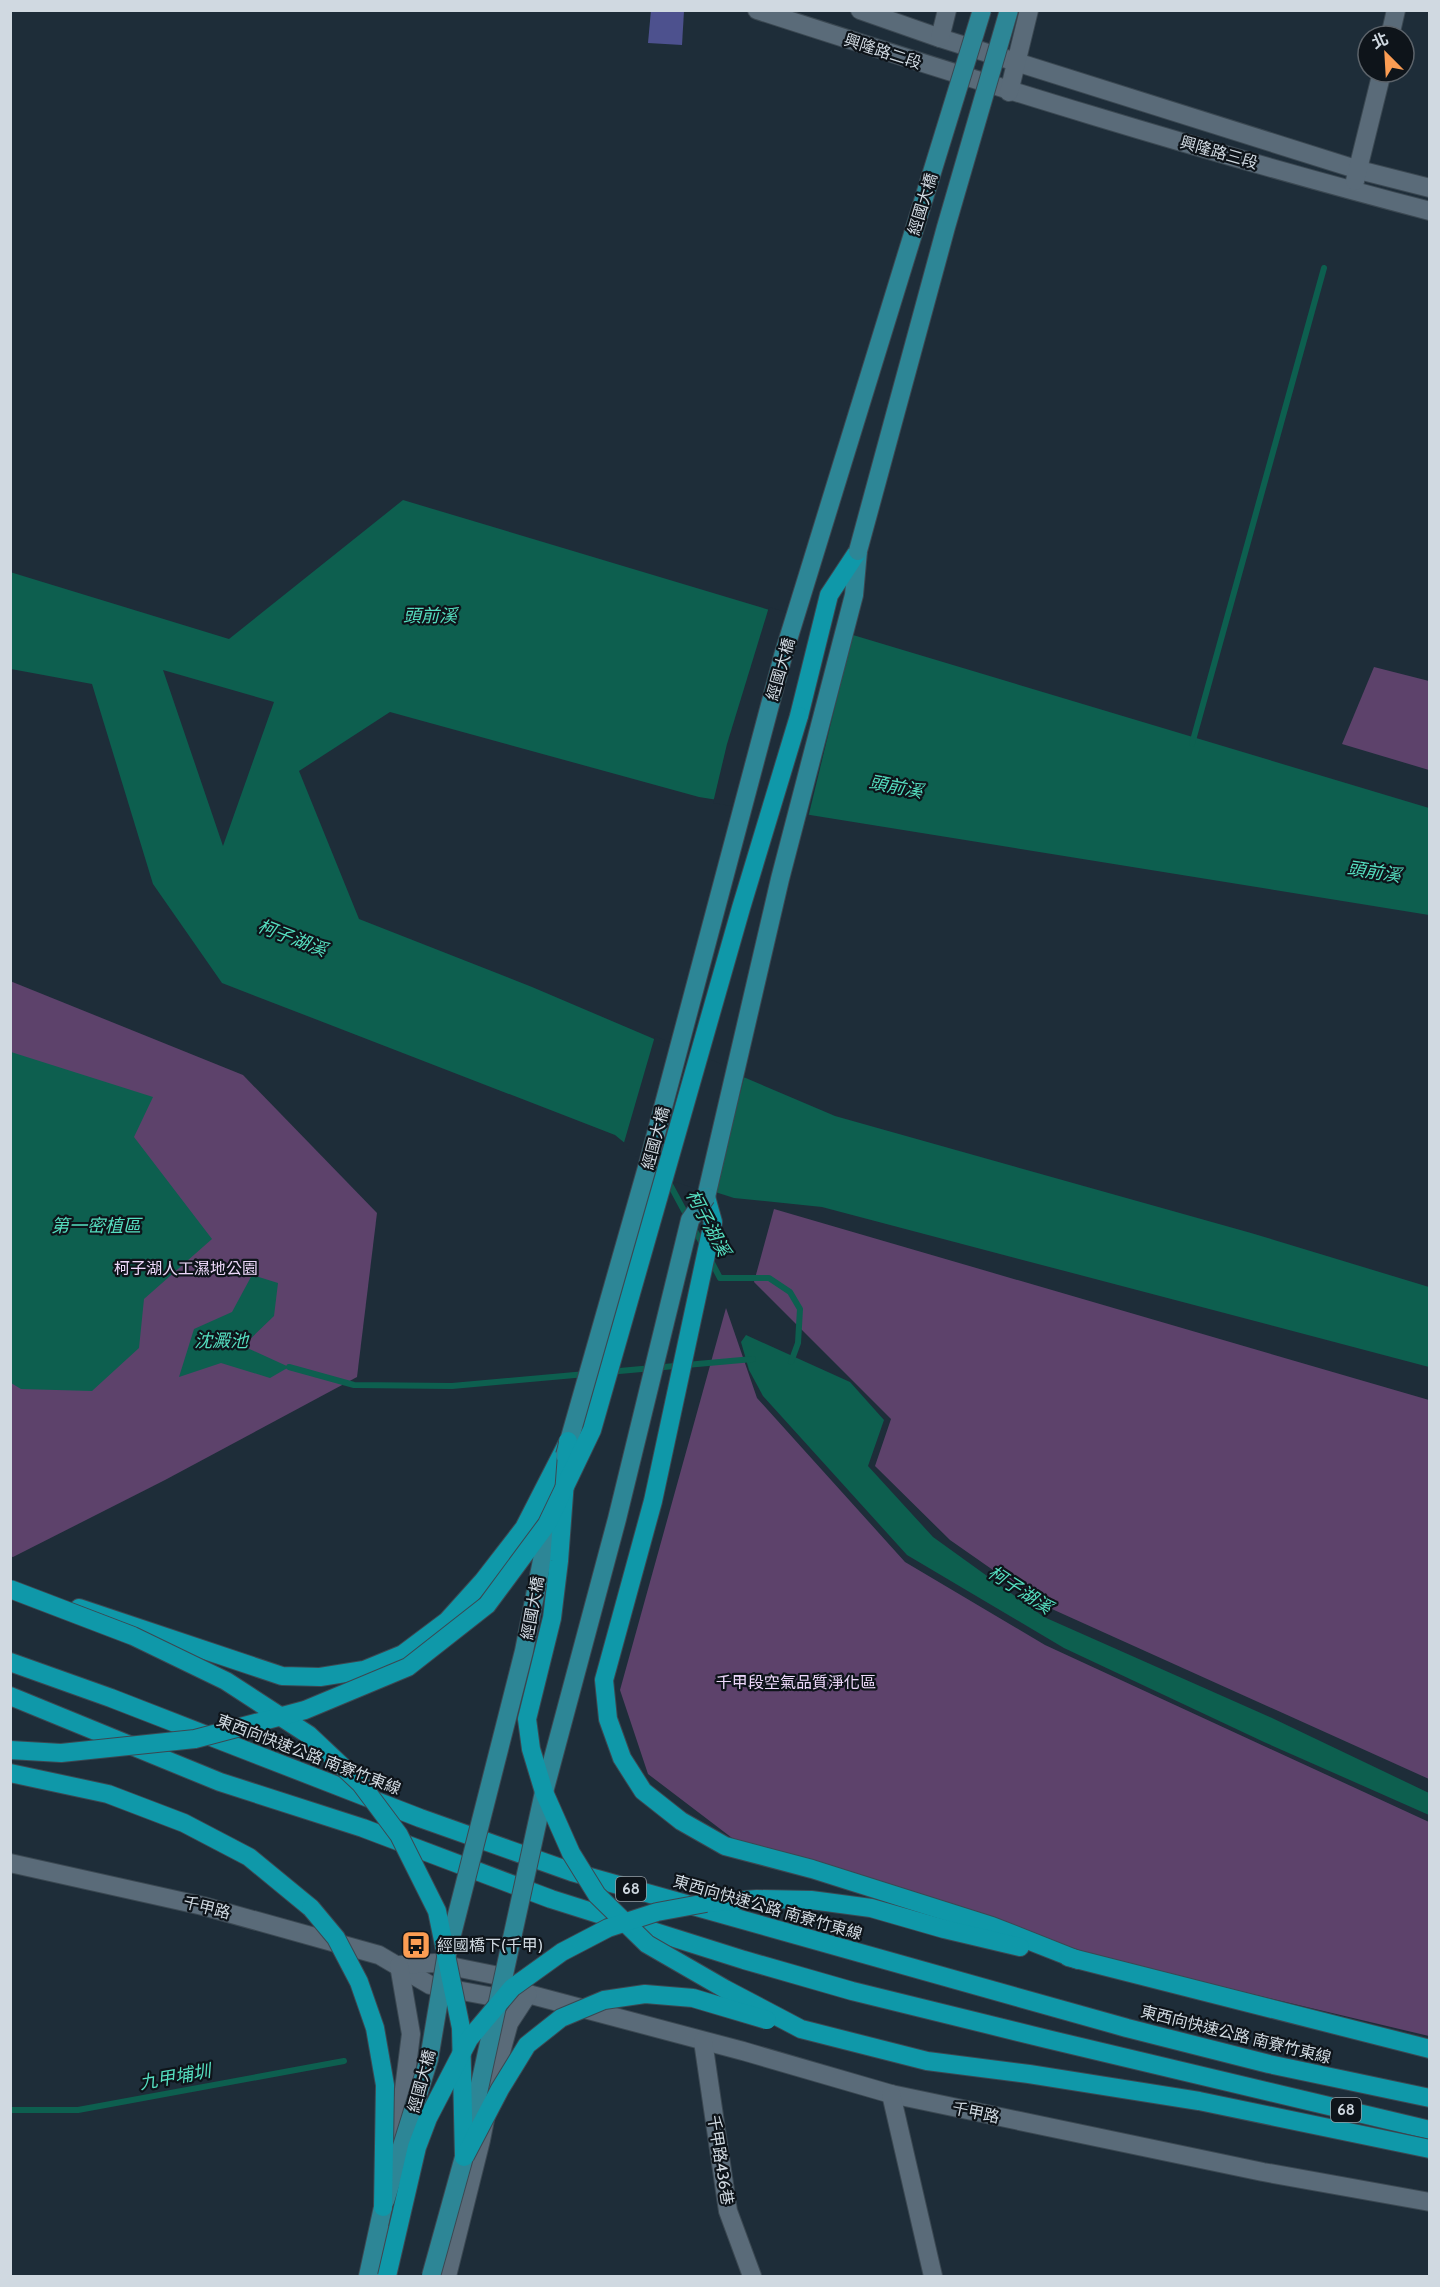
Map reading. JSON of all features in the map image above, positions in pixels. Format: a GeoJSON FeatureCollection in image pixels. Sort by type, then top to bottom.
{"type":"FeatureCollection","features":[{"type":"Feature","properties":{"kind":"highway"},"geometry":{"type":"LineString","coordinates":[[10,1750],[61,1753],[195,1739],[304,1710],[408,1667],[487,1605],[547,1524],[592,1430],[741,908],[799,717],[829,595],[858,551]]}},
{"type":"Feature","properties":{"kind":"highway"},"geometry":{"type":"LineString","coordinates":[[706,1197],[713,1222],[653,1501],[604,1680],[608,1719],[622,1758],[643,1791],[681,1821],[725,1846],[812,1869],[992,1926],[1078,1960]]}},
{"type":"Feature","properties":{"kind":"highway"},"geometry":{"type":"LineString","coordinates":[[10,1588],[110,1617],[282,1676],[320,1677],[364,1670],[404,1654],[447,1621],[483,1581],[524,1528],[568,1441]]}},
{"type":"Feature","properties":{"kind":"highway"},"geometry":{"type":"LineString","coordinates":[[568,1441],[559,1562],[552,1618],[527,1719],[531,1749],[544,1792],[571,1853],[597,1896],[647,1944],[801,2029]]}},
{"type":"Feature","properties":{"kind":"highway"},"geometry":{"type":"LineString","coordinates":[[10,1588],[133,1636],[226,1681],[309,1735],[361,1784],[399,1835],[437,1911],[461,2028],[464,2157]]}},
{"type":"Feature","properties":{"kind":"highway","name":"東西向快速公路 南寮竹東線"},"geometry":{"type":"LineString","coordinates":[[10,1662],[111,1698],[420,1818],[572,1872],[1116,2025],[1269,2064],[1430,2098]]}},
{"type":"Feature","properties":{"kind":"highway","name":"68"},"geometry":{"type":"LineString","coordinates":[[10,1696],[220,1782],[363,1828],[551,1899],[744,1960],[898,2002],[1430,2130]]}},
{"type":"Feature","properties":{"kind":"highway"},"geometry":{"type":"LineString","coordinates":[[10,1773],[108,1794],[184,1823],[249,1857],[311,1908],[336,1938],[359,1982],[375,2028],[386,2085],[383,2208]]}},
{"type":"Feature","properties":{"kind":"highway"},"geometry":{"type":"LineString","coordinates":[[387,2277],[417,2147],[442,2089],[469,2039],[512,1988],[562,1952],[608,1928],[657,1912],[706,1903],[757,1899],[812,1900],[871,1908],[944,1929],[1078,1960],[1430,2049]]}},
{"type":"Feature","properties":{"kind":"highway"},"geometry":{"type":"LineString","coordinates":[[464,2157],[526,2045],[561,2018],[604,2000],[645,1994],[693,1998],[801,2029],[927,2061],[1029,2074],[1199,2101],[1430,2149]]}},
{"type":"Feature","properties":{"kind":"main road","name":"經國大橋"},"geometry":{"type":"LineString","coordinates":[[368,2277],[383,2208],[429,2059],[446,1958],[524,1652],[542,1553],[568,1441],[648,1164],[783,656],[982,10]]}},
{"type":"Feature","properties":{"kind":"main road","name":"經國大橋"},"geometry":{"type":"LineString","coordinates":[[431,2277],[464,2157],[544,1792],[617,1519],[690,1221],[706,1197],[780,879],[854,595],[858,551],[943,238],[1009,10]]}},
{"type":"Feature","properties":{"kind":"street","name":"興隆路二段"},"geometry":{"type":"LineString","coordinates":[[757,10],[1009,92]]}},
{"type":"Feature","properties":{"kind":"street","name":"興隆路二段"},"geometry":{"type":"LineString","coordinates":[[860,10],[1016,61]]}},
{"type":"Feature","properties":{"kind":"street"},"geometry":{"type":"LineString","coordinates":[[940,38],[947,10]]}},
{"type":"Feature","properties":{"kind":"street"},"geometry":{"type":"LineString","coordinates":[[994,10],[1028,14],[1009,92]]}},
{"type":"Feature","properties":{"kind":"street","name":"興隆路三段"},"geometry":{"type":"LineString","coordinates":[[1016,61],[1359,170],[1430,188]]}},
{"type":"Feature","properties":{"kind":"street"},"geometry":{"type":"LineString","coordinates":[[1352,190],[1359,170],[1379,84]]}},
{"type":"Feature","properties":{"kind":"street","name":"興隆路三段"},"geometry":{"type":"LineString","coordinates":[[1009,92],[1430,211]]}},
{"type":"Feature","properties":{"kind":"street","name":"千甲路"},"geometry":{"type":"LineString","coordinates":[[10,1863],[203,1906],[379,1955],[399,1965],[435,1963],[500,1976],[528,1994],[891,2094],[1263,2172],[1430,2202]]}},
{"type":"Feature","properties":{"kind":"street"},"geometry":{"type":"LineString","coordinates":[[378,2277],[411,2034],[399,1965]]}},
{"type":"Feature","properties":{"kind":"street"},"geometry":{"type":"LineString","coordinates":[[447,2277],[481,2140],[491,2089],[509,2023],[528,1994]]}},
{"type":"Feature","properties":{"kind":"street","name":"千甲路436巷"},"geometry":{"type":"LineString","coordinates":[[703,2041],[728,2211],[752,2277]]}},
{"type":"Feature","properties":{"kind":"street"},"geometry":{"type":"LineString","coordinates":[[407,2076],[432,2066],[473,2070],[491,2089]]}},
{"type":"Feature","properties":{"kind":"street"},"geometry":{"type":"LineString","coordinates":[[407,2076],[424,2095],[468,2102],[491,2089]]}},
{"type":"Feature","properties":{"kind":"street"},"geometry":{"type":"LineString","coordinates":[[891,2094],[933,2277]]}},
{"type":"Feature","properties":{"kind":"green space"},"geometry":{"type":"Polygon","coordinates":[[[1374,667],[1429,681],[1429,770],[1342,744],[1374,667]]]}},
{"type":"Feature","properties":{"kind":"green space","name":"柯子湖人工濕地公園"},"geometry":{"type":"Polygon","coordinates":[[[10,981],[243,1075],[377,1213],[357,1377],[165,1480],[13,1557],[10,1556],[10,981]]]}},
{"type":"Feature","properties":{"kind":"green space"},"geometry":{"type":"Polygon","coordinates":[[[774,1209],[1429,1400],[1429,1779],[1043,1605],[950,1540],[875,1466],[891,1419],[754,1282],[774,1209]]]}},
{"type":"Feature","properties":{"kind":"green space","name":"千甲段空氣品質淨化區"},"geometry":{"type":"Polygon","coordinates":[[[726,1308],[757,1398],[905,1562],[1045,1645],[1429,1822],[1429,2036],[1083,1954],[740,1844],[648,1774],[620,1690],[726,1308]]]}},
{"type":"Feature","properties":{"kind":"water","name":"頭前溪"},"geometry":{"type":"Polygon","coordinates":[[[403,500],[1429,808],[1429,915],[699,797],[390,712],[299,771],[359,919],[532,987],[835,1116],[1251,1233],[1429,1287],[1429,1367],[822,1207],[734,1198],[665,1176],[615,1135],[222,983],[153,884],[92,684],[11,669],[10,572],[229,639],[403,500]],[[163,670],[223,846],[274,702],[163,670]]]}},
{"type":"Feature","properties":{"kind":"water","name":"第一密植區"},"geometry":{"type":"Polygon","coordinates":[[[11,1052],[153,1097],[134,1137],[212,1239],[144,1299],[139,1348],[92,1391],[21,1389],[11,1383],[11,1052]]]}},
{"type":"Feature","properties":{"kind":"water","name":"沈澱池"},"geometry":{"type":"Polygon","coordinates":[[[252,1275],[278,1283],[274,1316],[243,1346],[289,1367],[270,1378],[221,1363],[179,1377],[194,1329],[232,1312],[252,1275]]]}},
{"type":"Feature","properties":{"kind":"water"},"geometry":{"type":"Polygon","coordinates":[[[746,1335],[850,1382],[884,1420],[868,1466],[933,1537],[1044,1617],[1272,1718],[1429,1793],[1429,1815],[1264,1742],[1064,1648],[907,1555],[763,1396],[749,1370],[741,1342],[746,1335]]]}},
{"type":"Feature","properties":{"kind":"pier"},"geometry":{"type":"Polygon","coordinates":[[[769,607],[853,632],[808,818],[713,803],[727,744],[769,607]]]}},
{"type":"Feature","properties":{"kind":"pier"},"geometry":{"type":"Polygon","coordinates":[[[655,1036],[745,1074],[714,1195],[664,1178],[623,1146],[655,1036]]]}},
{"type":"Feature","properties":{"kind":"building"},"geometry":{"type":"Polygon","coordinates":[[[651,10],[684,11],[682,45],[648,43],[651,10]]]}},
{"type":"Feature","properties":{"kind":"waterway"},"geometry":{"type":"LineString","coordinates":[[1192,744],[1324,268]]}},
{"type":"Feature","properties":{"kind":"waterway","name":"柯子湖溪"},"geometry":{"type":"LineString","coordinates":[[667,1179],[688,1218]]}},
{"type":"Feature","properties":{"kind":"waterway","name":"柯子湖溪"},"geometry":{"type":"LineString","coordinates":[[693,1227],[704,1247]]}},
{"type":"Feature","properties":{"kind":"waterway","name":"柯子湖溪"},"geometry":{"type":"LineString","coordinates":[[710,1259],[720,1278],[769,1278],[790,1292],[800,1309],[798,1343],[791,1362]]}},
{"type":"Feature","properties":{"kind":"waterway"},"geometry":{"type":"LineString","coordinates":[[289,1367],[354,1385],[452,1386],[753,1359]]}},
{"type":"Feature","properties":{"kind":"waterway","name":"九甲埔圳"},"geometry":{"type":"LineString","coordinates":[[10,2110],[78,2110],[344,2061]]}},
{"type":"Feature","properties":{"kind":"place","name":"經國橋下(千甲)"},"geometry":{"type":"Point","coordinates":[416,1945]}}]}
